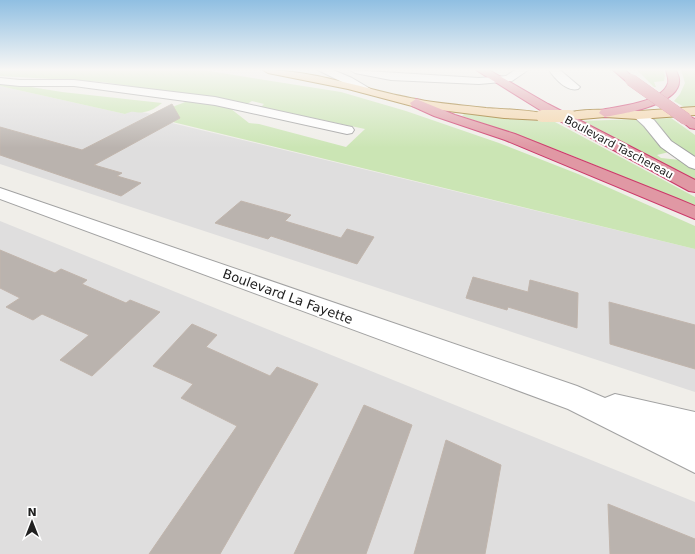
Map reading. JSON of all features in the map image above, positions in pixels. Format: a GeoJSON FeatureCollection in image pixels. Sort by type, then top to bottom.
{"type":"FeatureCollection","features":[{"type":"Feature","properties":{"kind":"highway","name":"Boulevard Taschereau"},"geometry":{"type":"LineString","coordinates":[[526,96],[695,187]]}},
{"type":"Feature","properties":{"kind":"highway"},"geometry":{"type":"LineString","coordinates":[[660,96],[692,118]]}},
{"type":"Feature","properties":{"kind":"highway"},"geometry":{"type":"LineString","coordinates":[[605,113],[646,104],[661,96]]}},
{"type":"Feature","properties":{"kind":"highway"},"geometry":{"type":"LineString","coordinates":[[416,103],[432,111],[506,136],[584,166],[695,213]]}},
{"type":"Feature","properties":{"kind":"main road"},"geometry":{"type":"LineString","coordinates":[[387,96],[416,103],[504,114],[570,116],[605,113],[692,118]]}},
{"type":"Feature","properties":{"kind":"street"},"geometry":{"type":"LineString","coordinates":[[175,96],[215,101],[347,130]]}},
{"type":"Feature","properties":{"kind":"street"},"geometry":{"type":"LineString","coordinates":[[638,115],[649,123],[666,144],[695,164]]}},
{"type":"Feature","properties":{"kind":"street","name":"Boulevard La Fayette"},"geometry":{"type":"LineString","coordinates":[[0,193],[577,399],[695,427]]}},
{"type":"Feature","properties":{"kind":"street","name":"Boulevard La Fayette"},"geometry":{"type":"LineString","coordinates":[[577,399],[695,457]]}},
{"type":"Feature","properties":{"kind":"shaded area"},"geometry":{"type":"Polygon","coordinates":[[[0,96],[44,96],[125,114],[132,110],[152,114],[149,116],[151,118],[695,249],[695,392],[0,164],[0,96]]]}},
{"type":"Feature","properties":{"kind":"shaded area"},"geometry":{"type":"Polygon","coordinates":[[[0,221],[695,502],[695,554],[0,554],[0,221]]]}},
{"type":"Feature","properties":{"kind":"green space"},"geometry":{"type":"Polygon","coordinates":[[[44,96],[97,96],[162,103],[154,109],[125,114],[44,96]]]}},
{"type":"Feature","properties":{"kind":"green space"},"geometry":{"type":"Polygon","coordinates":[[[194,96],[354,96],[406,111],[499,143],[578,174],[695,226],[695,249],[148,116],[188,101],[226,105],[249,123],[259,124],[346,147],[365,129],[261,107],[264,104],[252,101],[247,104],[194,96]]]}},
{"type":"Feature","properties":{"kind":"green space"},"geometry":{"type":"Polygon","coordinates":[[[678,96],[695,96],[695,106],[684,107],[674,101],[678,96]]]}},
{"type":"Feature","properties":{"kind":"green space"},"geometry":{"type":"Polygon","coordinates":[[[465,113],[509,119],[555,122],[695,197],[695,206],[563,152],[462,116],[465,113]]]}},
{"type":"Feature","properties":{"kind":"green space"},"geometry":{"type":"Polygon","coordinates":[[[671,118],[695,135],[695,162],[675,148],[648,119],[671,118]]]}},
{"type":"Feature","properties":{"kind":"green space"},"geometry":{"type":"Polygon","coordinates":[[[641,119],[669,152],[657,155],[661,158],[680,160],[695,167],[695,182],[579,121],[641,119]]]}},
{"type":"Feature","properties":{"kind":"building"},"geometry":{"type":"Polygon","coordinates":[[[172,104],[180,118],[94,165],[122,173],[117,176],[141,183],[121,196],[0,155],[0,127],[82,150],[172,104]]]}},
{"type":"Feature","properties":{"kind":"building"},"geometry":{"type":"Polygon","coordinates":[[[241,201],[291,215],[285,221],[341,238],[347,229],[374,237],[357,264],[271,236],[268,239],[215,223],[241,201]]]}},
{"type":"Feature","properties":{"kind":"building"},"geometry":{"type":"Polygon","coordinates":[[[0,250],[55,273],[61,269],[87,280],[82,284],[126,303],[130,300],[160,312],[92,376],[60,360],[89,335],[42,314],[33,320],[6,307],[20,298],[0,288],[0,250]]]}},
{"type":"Feature","properties":{"kind":"building"},"geometry":{"type":"Polygon","coordinates":[[[473,277],[528,292],[530,280],[578,293],[577,328],[508,307],[507,310],[466,298],[473,277]]]}},
{"type":"Feature","properties":{"kind":"building"},"geometry":{"type":"Polygon","coordinates":[[[609,302],[695,325],[695,369],[610,344],[609,302]]]}},
{"type":"Feature","properties":{"kind":"building"},"geometry":{"type":"Polygon","coordinates":[[[192,324],[217,335],[206,347],[270,376],[277,367],[318,384],[220,554],[149,554],[237,426],[181,398],[193,384],[153,366],[192,324]]]}},
{"type":"Feature","properties":{"kind":"building"},"geometry":{"type":"Polygon","coordinates":[[[364,405],[412,425],[366,554],[294,554],[364,405]]]}},
{"type":"Feature","properties":{"kind":"building"},"geometry":{"type":"Polygon","coordinates":[[[446,440],[501,465],[485,554],[414,554],[446,440]]]}},
{"type":"Feature","properties":{"kind":"building"},"geometry":{"type":"Polygon","coordinates":[[[608,504],[695,539],[695,554],[610,554],[608,504]]]}}]}
